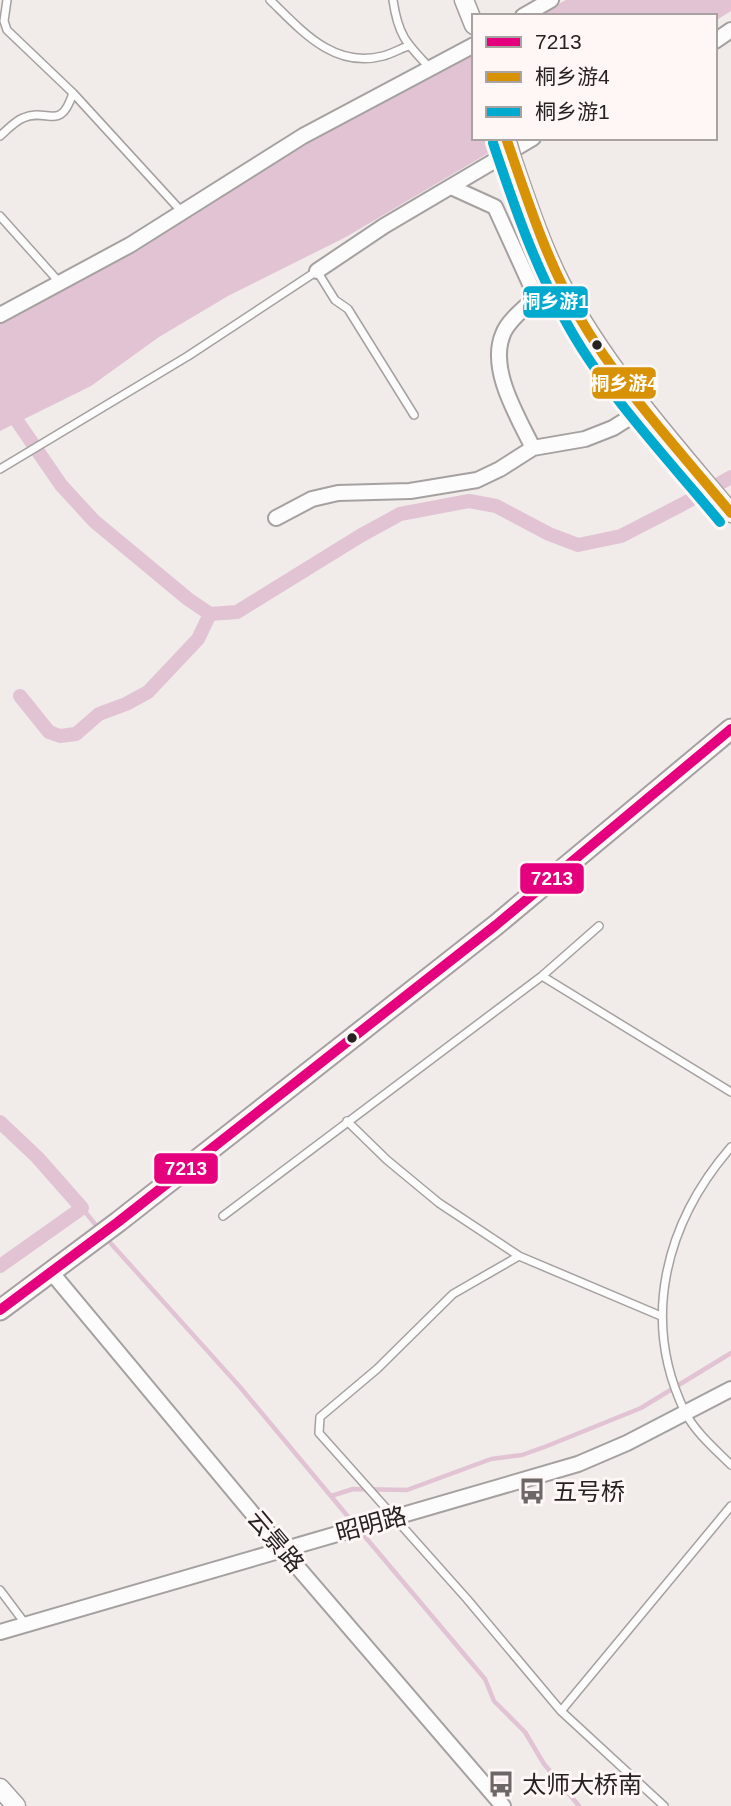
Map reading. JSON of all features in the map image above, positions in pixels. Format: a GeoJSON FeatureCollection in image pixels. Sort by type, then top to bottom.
{"type":"FeatureCollection","features":[{"type":"Feature","properties":{"kind":"main road"},"geometry":{"type":"LineString","coordinates":[[0,1310],[118,1222],[496,925],[731,729]]}},
{"type":"Feature","properties":{"kind":"street"},"geometry":{"type":"LineString","coordinates":[[464,0],[472,20]]}},
{"type":"Feature","properties":{"kind":"street"},"geometry":{"type":"LineString","coordinates":[[526,14],[551,0]]}},
{"type":"Feature","properties":{"kind":"street"},"geometry":{"type":"LineString","coordinates":[[0,315],[130,245],[303,136],[472,45]]}},
{"type":"Feature","properties":{"kind":"street"},"geometry":{"type":"LineString","coordinates":[[507,140],[536,228],[561,283],[599,348],[731,513]]}},
{"type":"Feature","properties":{"kind":"street"},"geometry":{"type":"LineString","coordinates":[[317,271],[384,226],[530,140]]}},
{"type":"Feature","properties":{"kind":"street"},"geometry":{"type":"LineString","coordinates":[[451,187],[495,207],[536,297],[503,333],[499,357],[505,391],[533,448]]}},
{"type":"Feature","properties":{"kind":"street"},"geometry":{"type":"LineString","coordinates":[[276,518],[312,499],[338,493],[410,491],[477,480],[533,448],[585,439],[613,428],[645,408]]}},
{"type":"Feature","properties":{"kind":"street","name":"云景路"},"geometry":{"type":"LineString","coordinates":[[52,1273],[282,1549],[503,1806]]}},
{"type":"Feature","properties":{"kind":"street","name":"昭明路"},"geometry":{"type":"LineString","coordinates":[[0,1632],[578,1464],[686,1414],[731,1389]]}},
{"type":"Feature","properties":{"kind":"street"},"geometry":{"type":"LineString","coordinates":[[0,1788],[16,1806]]}},
{"type":"Feature","properties":{"kind":"lane"},"geometry":{"type":"LineString","coordinates":[[7,0],[4,21],[7,30],[73,93],[183,212]]}},
{"type":"Feature","properties":{"kind":"lane"},"geometry":{"type":"LineString","coordinates":[[270,0],[330,52],[354,59],[382,57],[408,46]]}},
{"type":"Feature","properties":{"kind":"lane"},"geometry":{"type":"LineString","coordinates":[[393,0],[398,28],[408,46],[430,68]]}},
{"type":"Feature","properties":{"kind":"lane"},"geometry":{"type":"LineString","coordinates":[[0,136],[24,117],[57,117],[68,108],[73,93]]}},
{"type":"Feature","properties":{"kind":"lane"},"geometry":{"type":"LineString","coordinates":[[0,216],[60,284]]}},
{"type":"Feature","properties":{"kind":"lane"},"geometry":{"type":"LineString","coordinates":[[0,469],[188,356],[317,271],[335,300],[348,309],[414,415]]}},
{"type":"Feature","properties":{"kind":"lane"},"geometry":{"type":"LineString","coordinates":[[223,1216],[542,976],[599,926]]}},
{"type":"Feature","properties":{"kind":"lane"},"geometry":{"type":"LineString","coordinates":[[542,976],[731,1092]]}},
{"type":"Feature","properties":{"kind":"lane"},"geometry":{"type":"LineString","coordinates":[[347,1121],[387,1160],[439,1203],[519,1256],[661,1316]]}},
{"type":"Feature","properties":{"kind":"lane"},"geometry":{"type":"LineString","coordinates":[[731,1147],[709,1172],[685,1215],[668,1261],[661,1316],[668,1366],[686,1414],[731,1465]]}},
{"type":"Feature","properties":{"kind":"lane"},"geometry":{"type":"LineString","coordinates":[[519,1256],[453,1294],[377,1369],[320,1417],[320,1433],[467,1598],[561,1711],[664,1806]]}},
{"type":"Feature","properties":{"kind":"lane"},"geometry":{"type":"LineString","coordinates":[[561,1711],[731,1506]]}},
{"type":"Feature","properties":{"kind":"lane"},"geometry":{"type":"LineString","coordinates":[[0,1590],[24,1622]]}},
{"type":"Feature","properties":{"kind":"shaded area"},"geometry":{"type":"Polygon","coordinates":[[[566,0],[731,0],[731,11],[717,20],[717,14],[540,14],[566,0]]]}},
{"type":"Feature","properties":{"kind":"shaded area"},"geometry":{"type":"Polygon","coordinates":[[[472,53],[472,140],[511,140],[346,237],[228,296],[159,337],[91,386],[0,431],[0,322],[75,284],[174,227],[251,176],[354,116],[472,53]]]}},
{"type":"Feature","properties":{"kind":"waterway"},"geometry":{"type":"LineString","coordinates":[[0,396],[61,485],[94,521],[210,614],[237,612],[400,514],[469,501],[496,506],[549,534],[578,545],[621,536],[731,477]]}},
{"type":"Feature","properties":{"kind":"waterway"},"geometry":{"type":"LineString","coordinates":[[20,696],[49,732],[60,736],[76,734],[99,714],[148,692],[198,639],[210,614]]}},
{"type":"Feature","properties":{"kind":"waterway"},"geometry":{"type":"LineString","coordinates":[[0,1122],[37,1157],[82,1208],[0,1266]]}},
{"type":"Feature","properties":{"kind":"waterway"},"geometry":{"type":"LineString","coordinates":[[82,1208],[99,1229]]}},
{"type":"Feature","properties":{"kind":"waterway"},"geometry":{"type":"LineString","coordinates":[[106,1238],[240,1387],[355,1525]]}},
{"type":"Feature","properties":{"kind":"waterway"},"geometry":{"type":"LineString","coordinates":[[331,1496],[353,1489],[407,1490],[491,1459],[522,1455],[641,1408],[731,1353]]}},
{"type":"Feature","properties":{"kind":"waterway"},"geometry":{"type":"LineString","coordinates":[[361,1532],[485,1679],[494,1701],[525,1732],[544,1764],[579,1806]]}},
{"type":"Feature","properties":{"kind":"transit line","name":"桐乡游4"},"geometry":{"type":"LineString","coordinates":[[507,140],[547,251],[594,342],[670,441],[731,513]]}},
{"type":"Feature","properties":{"kind":"transit line","name":"桐乡游1"},"geometry":{"type":"LineString","coordinates":[[493,143],[534,255],[580,346],[617,399],[720,522]]}},
{"type":"Feature","properties":{"kind":"transit line","name":"7213"},"geometry":{"type":"LineString","coordinates":[[0,1310],[118,1222],[496,925],[731,729]]}},
{"type":"Feature","properties":{"kind":"place","name":"五号桥"},"geometry":{"type":"Point","coordinates":[532,1491]}},
{"type":"Feature","properties":{"kind":"place","name":"太师大桥南"},"geometry":{"type":"Point","coordinates":[501,1784]}}]}
